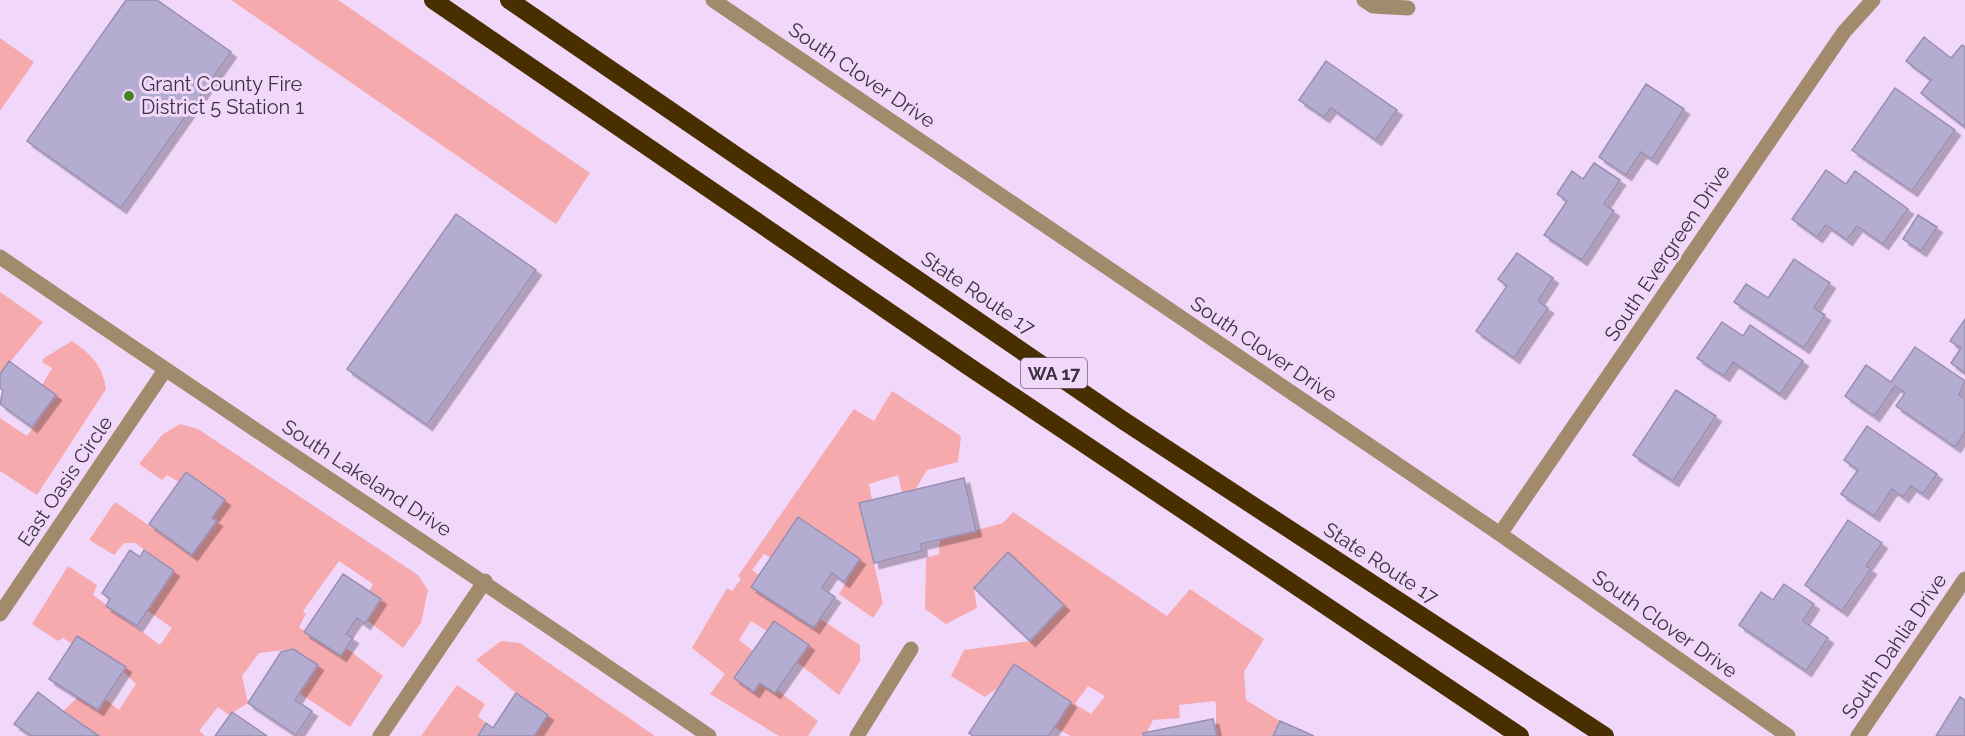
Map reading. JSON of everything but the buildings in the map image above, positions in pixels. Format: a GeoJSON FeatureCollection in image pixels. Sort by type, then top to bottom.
{"type":"FeatureCollection","features":[{"type":"Feature","properties":{"kind":"highway","name":"WA 17"},"geometry":{"type":"LineString","coordinates":[[433,0],[961,362],[1520,736]]}},
{"type":"Feature","properties":{"kind":"highway","name":"State Route 17"},"geometry":{"type":"LineString","coordinates":[[509,0],[1124,421],[1605,736]]}},
{"type":"Feature","properties":{"kind":"street"},"geometry":{"type":"LineString","coordinates":[[1364,0],[1372,6],[1408,8]]}},
{"type":"Feature","properties":{"kind":"street","name":"South Evergreen Drive"},"geometry":{"type":"LineString","coordinates":[[1500,534],[1844,32],[1873,0]]}},
{"type":"Feature","properties":{"kind":"street","name":"South Clover Drive"},"geometry":{"type":"LineString","coordinates":[[722,2],[1500,534],[1788,736]]}},
{"type":"Feature","properties":{"kind":"street","name":"South Lakeland Drive"},"geometry":{"type":"LineString","coordinates":[[0,257],[165,370],[485,581],[709,736]]}},
{"type":"Feature","properties":{"kind":"street","name":"East Oasis Circle"},"geometry":{"type":"LineString","coordinates":[[0,614],[165,370]]}},
{"type":"Feature","properties":{"kind":"street","name":"South Dahlia Drive"},"geometry":{"type":"LineString","coordinates":[[1858,736],[1965,579]]}},
{"type":"Feature","properties":{"kind":"street"},"geometry":{"type":"LineString","coordinates":[[380,736],[485,581]]}},
{"type":"Feature","properties":{"kind":"street"},"geometry":{"type":"LineString","coordinates":[[856,736],[911,649]]}},
{"type":"Feature","properties":{"kind":"shaded area"},"geometry":{"type":"Polygon","coordinates":[[[231,0],[338,0],[590,173],[556,224],[231,0]]]}},
{"type":"Feature","properties":{"kind":"shaded area"},"geometry":{"type":"Polygon","coordinates":[[[0,38],[34,62],[0,111],[0,38]]]}},
{"type":"Feature","properties":{"kind":"shaded area"},"geometry":{"type":"Polygon","coordinates":[[[0,292],[43,322],[1,373],[0,372],[0,292]]]}},
{"type":"Feature","properties":{"kind":"shaded area"},"geometry":{"type":"Polygon","coordinates":[[[72,341],[95,361],[106,389],[37,495],[0,471],[0,418],[27,436],[56,395],[42,385],[52,368],[42,362],[44,358],[72,341]]]}},
{"type":"Feature","properties":{"kind":"shaded area"},"geometry":{"type":"Polygon","coordinates":[[[892,391],[961,436],[958,462],[927,470],[915,490],[902,493],[898,475],[869,484],[872,500],[860,503],[883,603],[873,618],[839,594],[859,559],[798,518],[771,558],[764,554],[752,570],[759,575],[752,587],[814,628],[820,619],[860,645],[860,661],[839,695],[797,662],[774,622],[767,631],[751,621],[739,640],[753,651],[754,692],[760,683],[775,693],[777,690],[818,721],[808,736],[779,736],[710,694],[725,674],[692,648],[727,588],[732,591],[741,579],[738,576],[854,409],[874,421],[892,391]]]}},
{"type":"Feature","properties":{"kind":"shaded area"},"geometry":{"type":"Polygon","coordinates":[[[180,424],[198,429],[418,575],[428,590],[421,623],[403,648],[367,620],[381,600],[369,591],[373,584],[339,561],[303,611],[306,614],[299,627],[340,656],[346,648],[383,676],[350,727],[299,693],[317,665],[292,649],[259,653],[242,676],[248,703],[229,715],[218,707],[199,731],[205,736],[99,736],[63,711],[78,697],[98,710],[105,699],[119,710],[136,684],[123,671],[126,667],[78,636],[72,644],[63,638],[58,641],[32,624],[68,566],[97,585],[93,595],[160,645],[172,628],[148,611],[174,571],[135,543],[124,543],[114,555],[89,540],[115,502],[192,555],[217,521],[212,518],[225,500],[186,472],[179,482],[167,475],[162,480],[139,464],[162,435],[180,424]]]}},
{"type":"Feature","properties":{"kind":"shaded area"},"geometry":{"type":"Polygon","coordinates":[[[1013,512],[1167,616],[1190,589],[1264,639],[1244,672],[1246,700],[1280,721],[1273,736],[1217,736],[1215,701],[1179,705],[1180,718],[1153,720],[1147,732],[1143,733],[1144,736],[1071,736],[1054,727],[1071,702],[1014,664],[1000,686],[985,697],[951,676],[964,650],[1030,641],[1063,605],[1008,552],[974,588],[977,608],[946,624],[925,609],[926,558],[939,554],[940,540],[1003,523],[1013,512]],[[1088,686],[1075,704],[1091,714],[1105,696],[1088,686]]]}},
{"type":"Feature","properties":{"kind":"shaded area"},"geometry":{"type":"Polygon","coordinates":[[[501,641],[520,643],[655,736],[534,736],[548,715],[516,693],[476,660],[501,641]]]}},
{"type":"Feature","properties":{"kind":"shaded area"},"geometry":{"type":"Polygon","coordinates":[[[457,685],[485,704],[478,716],[486,723],[478,736],[421,736],[457,685]]]}},
{"type":"Feature","properties":{"kind":"place","name":"Grant County Fire District 5 Station 1"},"geometry":{"type":"Point","coordinates":[129,96]}}]}
